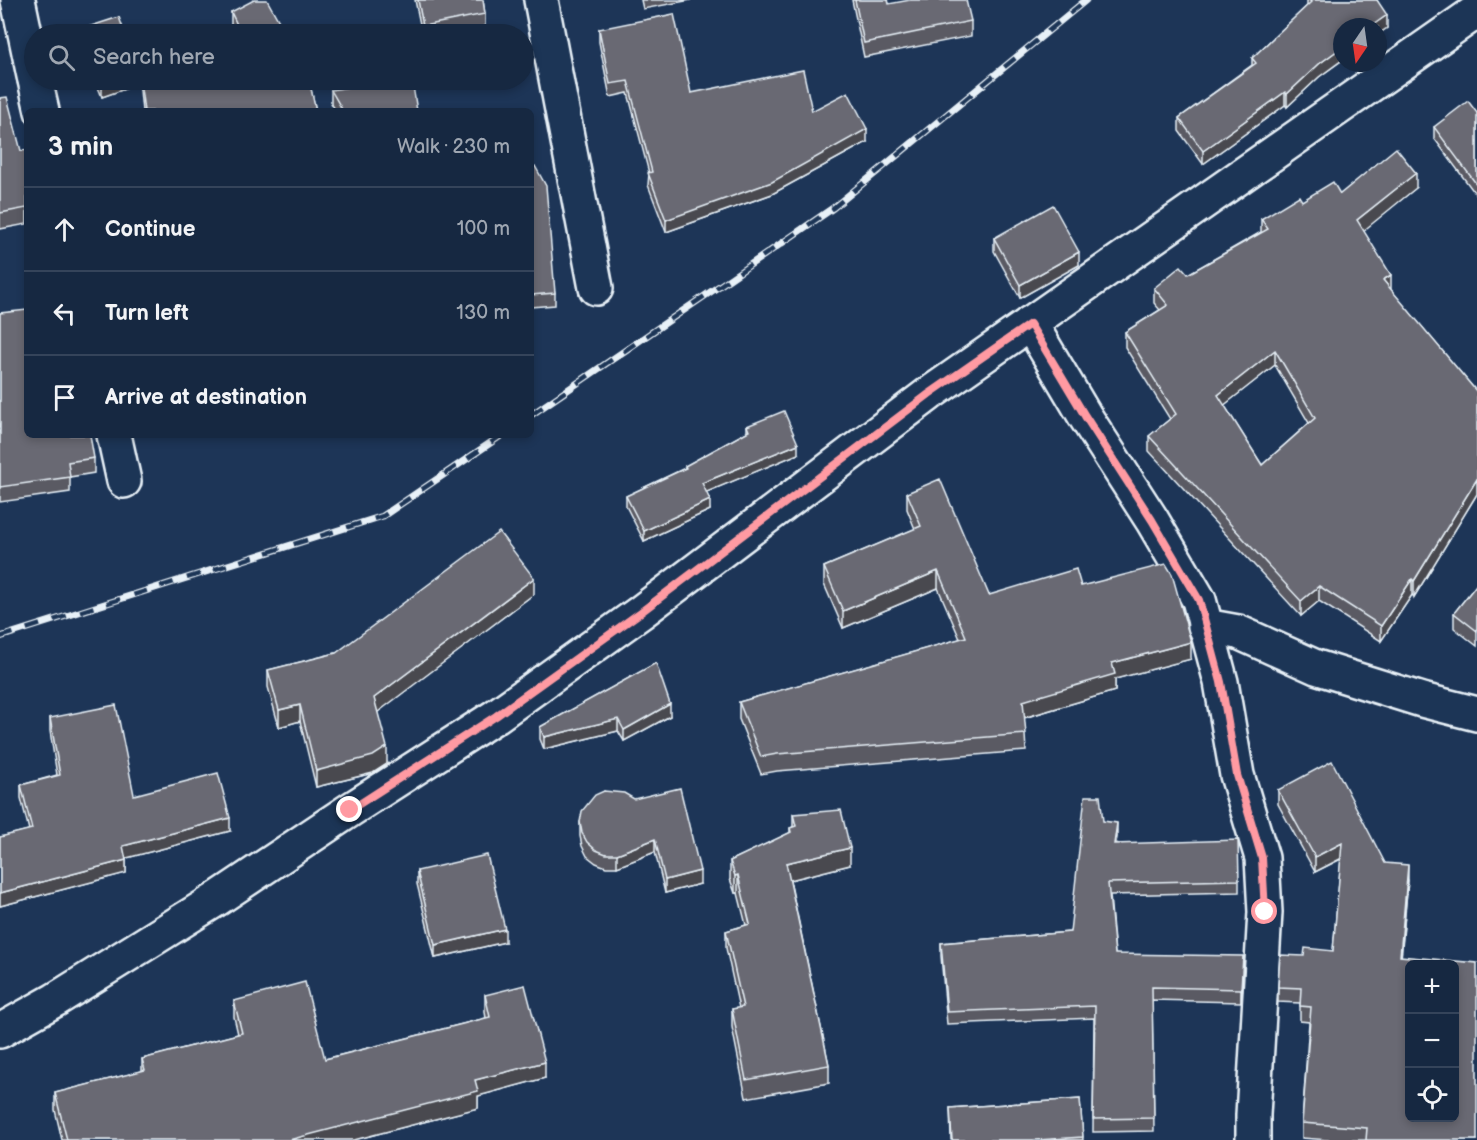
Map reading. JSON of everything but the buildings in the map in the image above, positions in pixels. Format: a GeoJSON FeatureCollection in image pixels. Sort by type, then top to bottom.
{"type":"FeatureCollection","features":[{"type":"Feature","properties":{"kind":"street"},"geometry":{"type":"LineString","coordinates":[[18,0],[24,28]]}},
{"type":"Feature","properties":{"kind":"street"},"geometry":{"type":"LineString","coordinates":[[541,0],[596,288]]}},
{"type":"Feature","properties":{"kind":"street"},"geometry":{"type":"LineString","coordinates":[[0,1031],[55,1000],[217,899],[496,716],[641,612],[929,394],[1477,10]]}},
{"type":"Feature","properties":{"kind":"street"},"geometry":{"type":"LineString","coordinates":[[38,90],[41,108]]}},
{"type":"Feature","properties":{"kind":"street"},"geometry":{"type":"LineString","coordinates":[[1030,324],[1199,600],[1221,682],[1237,775],[1262,858],[1265,912],[1252,1115],[1253,1140]]}},
{"type":"Feature","properties":{"kind":"street"},"geometry":{"type":"LineString","coordinates":[[115,438],[124,481]]}},
{"type":"Feature","properties":{"kind":"street"},"geometry":{"type":"LineString","coordinates":[[1205,626],[1238,632],[1316,667],[1422,700],[1477,714]]}},
{"type":"Feature","properties":{"kind":"railway"},"geometry":{"type":"LineString","coordinates":[[534,413],[833,208],[1086,0]]}},
{"type":"Feature","properties":{"kind":"railway"},"geometry":{"type":"LineString","coordinates":[[0,637],[383,516],[498,438]]}},
{"type":"Feature","properties":{"kind":"route"},"geometry":{"type":"LineString","coordinates":[[350,810],[496,716],[641,612],[929,394],[1030,324],[1199,600],[1221,682],[1237,775],[1262,858],[1265,912]]}}]}
